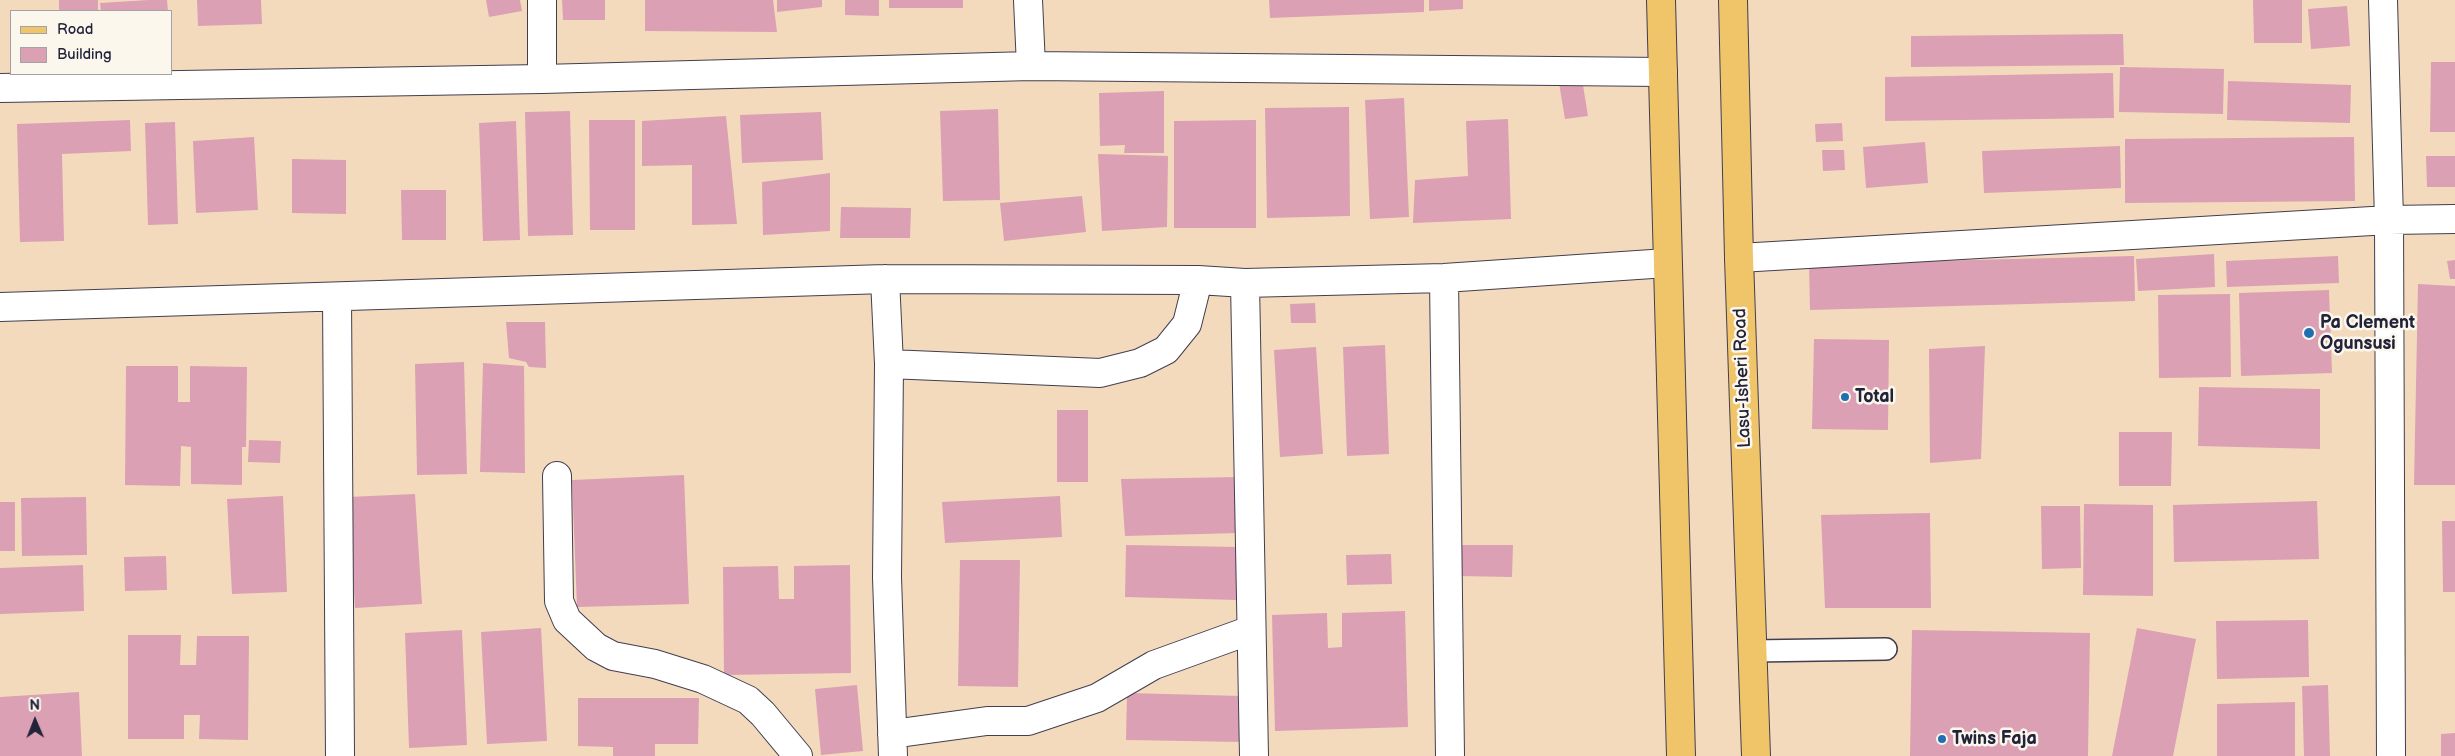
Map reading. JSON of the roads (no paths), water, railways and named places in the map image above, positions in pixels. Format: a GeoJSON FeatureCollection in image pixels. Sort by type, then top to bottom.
{"type":"FeatureCollection","features":[{"type":"Feature","properties":{"kind":"main road"},"geometry":{"type":"LineString","coordinates":[[1660,0],[1681,756]]}},
{"type":"Feature","properties":{"kind":"main road","name":"Lasu-Isheri Road"},"geometry":{"type":"LineString","coordinates":[[1733,0],[1739,258],[1756,756]]}},
{"type":"Feature","properties":{"kind":"street"},"geometry":{"type":"LineString","coordinates":[[542,0],[542,79]]}},
{"type":"Feature","properties":{"kind":"street"},"geometry":{"type":"LineString","coordinates":[[1028,0],[1031,66]]}},
{"type":"Feature","properties":{"kind":"street"},"geometry":{"type":"LineString","coordinates":[[2383,0],[2389,220],[2391,756]]}},
{"type":"Feature","properties":{"kind":"street"},"geometry":{"type":"LineString","coordinates":[[0,88],[542,79],[1031,66],[1663,72]]}},
{"type":"Feature","properties":{"kind":"street"},"geometry":{"type":"LineString","coordinates":[[1739,258],[2389,220],[2455,219]]}},
{"type":"Feature","properties":{"kind":"street"},"geometry":{"type":"LineString","coordinates":[[0,307],[884,279],[1198,280],[1245,283],[1444,278],[1667,263]]}},
{"type":"Feature","properties":{"kind":"street"},"geometry":{"type":"LineString","coordinates":[[1444,278],[1450,756]]}},
{"type":"Feature","properties":{"kind":"street"},"geometry":{"type":"LineString","coordinates":[[884,279],[889,364],[886,577],[892,745],[987,721],[1028,720],[1097,698],[1154,665],[1251,630]]}},
{"type":"Feature","properties":{"kind":"street"},"geometry":{"type":"LineString","coordinates":[[889,364],[1100,373],[1140,362],[1166,350],[1187,324],[1198,280]]}},
{"type":"Feature","properties":{"kind":"street"},"geometry":{"type":"LineString","coordinates":[[1245,283],[1254,756]]}},
{"type":"Feature","properties":{"kind":"street"},"geometry":{"type":"LineString","coordinates":[[337,297],[340,756]]}},
{"type":"Feature","properties":{"kind":"street"},"geometry":{"type":"LineString","coordinates":[[557,476],[559,601],[567,620],[596,647],[613,656],[663,666],[703,679],[748,700],[764,714],[798,756]]}},
{"type":"Feature","properties":{"kind":"lane"},"geometry":{"type":"LineString","coordinates":[[1752,651],[1886,648]]}},
{"type":"Feature","properties":{"kind":"place","name":"Pa Clement Ogunsusi"},"geometry":{"type":"Point","coordinates":[2309,333]}},
{"type":"Feature","properties":{"kind":"place","name":"Total"},"geometry":{"type":"Point","coordinates":[1845,397]}},
{"type":"Feature","properties":{"kind":"place","name":"Twins Faja"},"geometry":{"type":"Point","coordinates":[1942,739]}}]}
